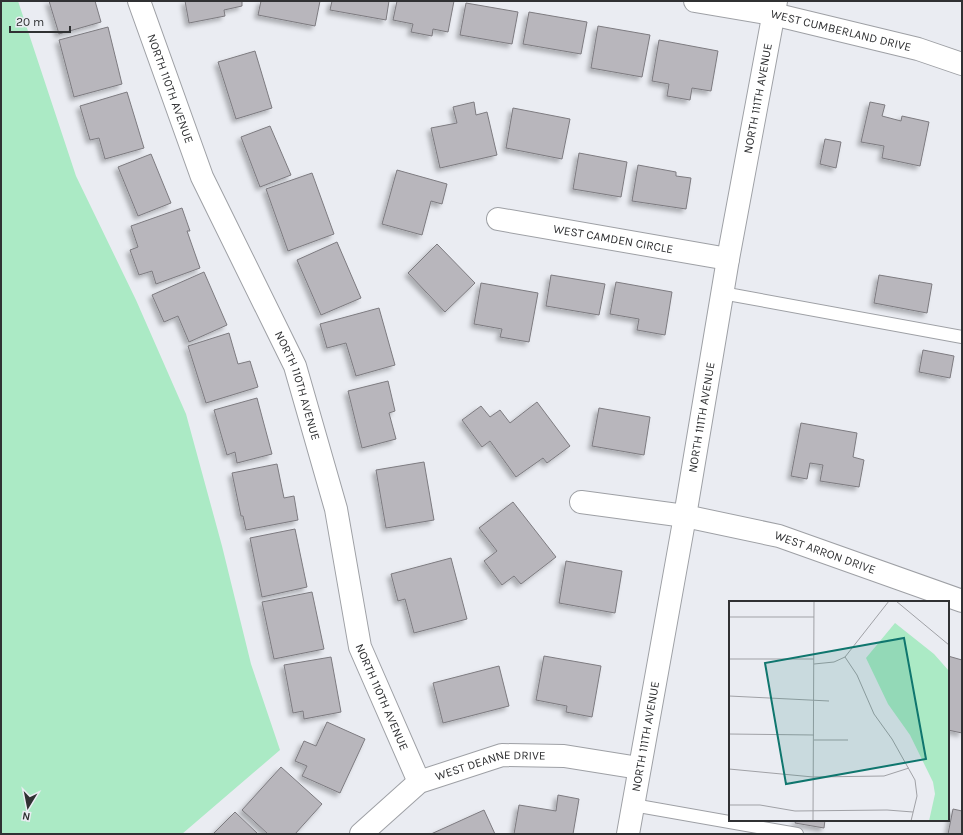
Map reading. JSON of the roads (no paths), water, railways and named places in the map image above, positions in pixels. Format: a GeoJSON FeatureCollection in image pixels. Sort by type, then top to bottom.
{"type":"FeatureCollection","features":[{"type":"Feature","properties":{"kind":"street","name":"NORTH 110TH AVENUE"},"geometry":{"type":"LineString","coordinates":[[140,1],[202,177],[295,366],[336,509],[360,646],[419,782]]}},
{"type":"Feature","properties":{"kind":"street","name":"WEST CUMBERLAND DRIVE"},"geometry":{"type":"LineString","coordinates":[[695,1],[774,8],[918,49],[962,64]]}},
{"type":"Feature","properties":{"kind":"street","name":"NORTH 111TH AVENUE"},"geometry":{"type":"LineString","coordinates":[[628,834],[685,516],[728,259],[774,8]]}},
{"type":"Feature","properties":{"kind":"street","name":"WEST CAMDEN CIRCLE"},"geometry":{"type":"LineString","coordinates":[[498,219],[728,259]]}},
{"type":"Feature","properties":{"kind":"street","name":"WEST ARRON DRIVE"},"geometry":{"type":"LineString","coordinates":[[580,502],[685,516],[779,536],[962,601]]}},
{"type":"Feature","properties":{"kind":"street","name":"WEST DEANNE DRIVE"},"geometry":{"type":"LineString","coordinates":[[361,834],[419,782],[502,755],[564,756],[639,768]]}},
{"type":"Feature","properties":{"kind":"lane"},"geometry":{"type":"LineString","coordinates":[[722,293],[962,337]]}},
{"type":"Feature","properties":{"kind":"lane"},"geometry":{"type":"LineString","coordinates":[[633,805],[797,834]]}}]}
